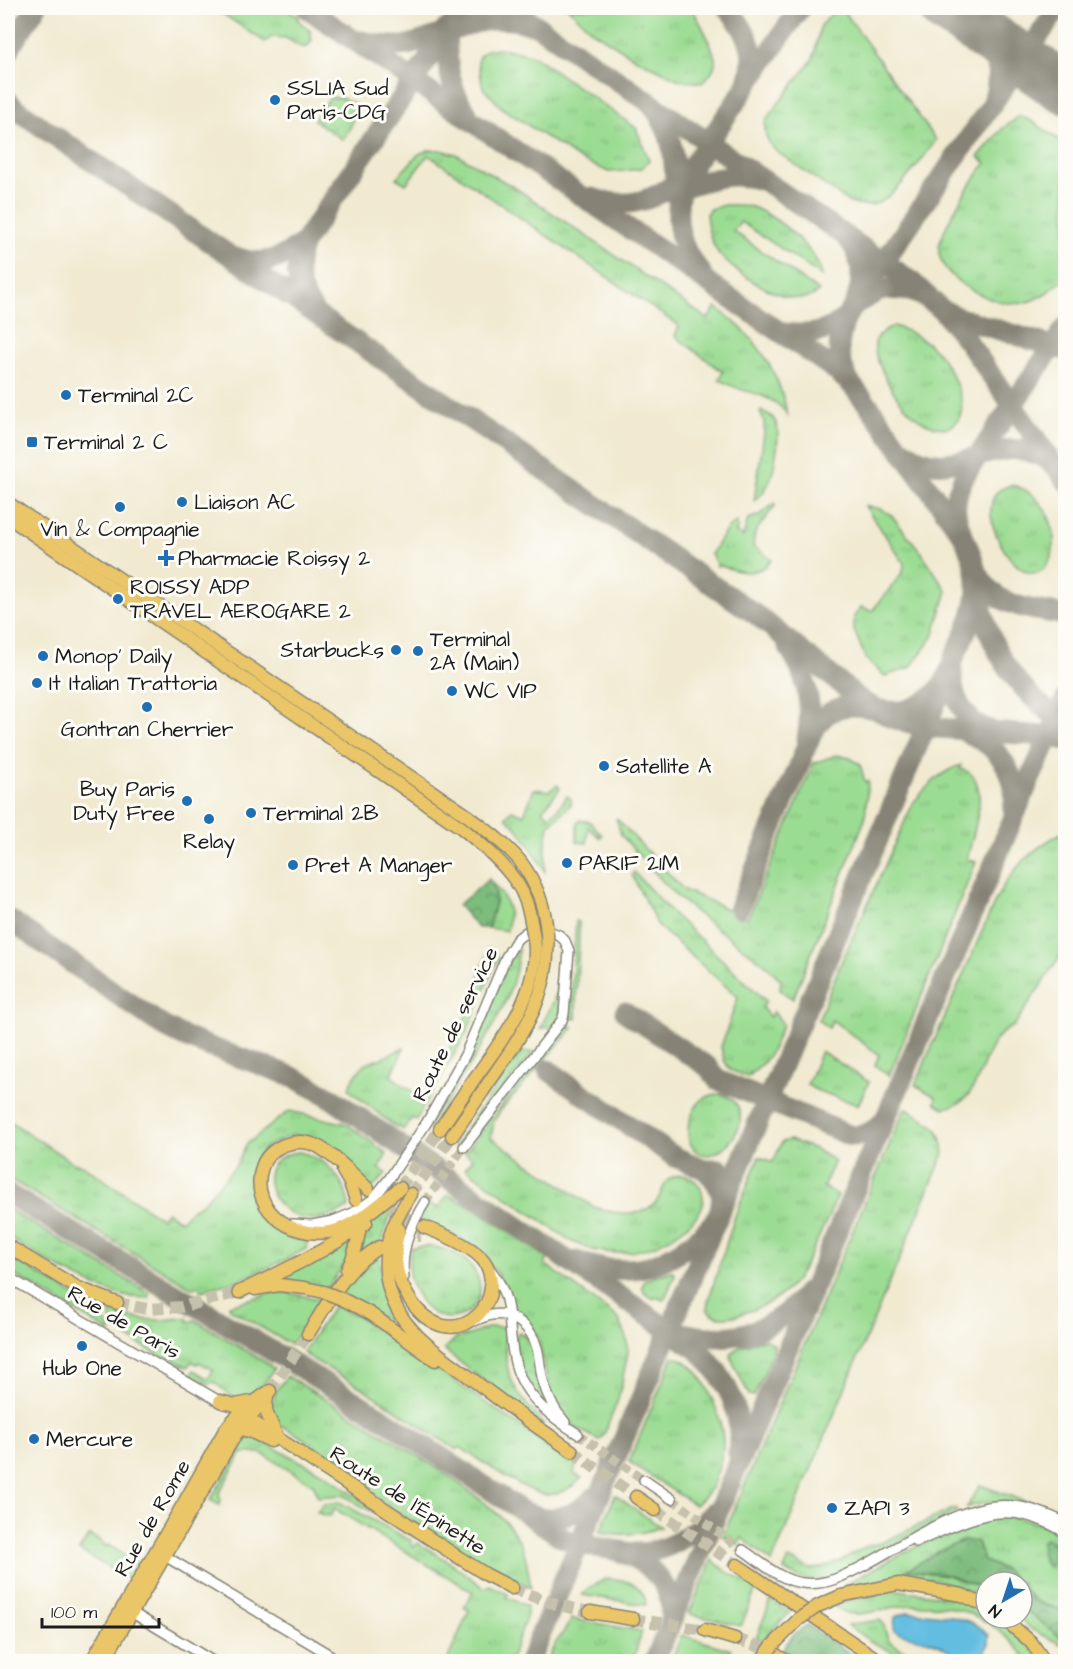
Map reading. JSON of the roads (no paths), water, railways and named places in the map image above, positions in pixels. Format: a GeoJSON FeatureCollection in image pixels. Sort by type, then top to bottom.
{"type":"FeatureCollection","features":[{"type":"Feature","properties":{"kind":"main road"},"geometry":{"type":"LineString","coordinates":[[8,503],[468,816],[505,845],[520,861],[540,898],[546,916],[548,952],[545,982],[534,1011],[518,1039],[452,1136]]}},
{"type":"Feature","properties":{"kind":"main road"},"geometry":{"type":"LineString","coordinates":[[8,517],[462,828],[494,855],[518,885],[530,916],[534,938],[532,979],[522,1005],[506,1034],[440,1129]]}},
{"type":"Feature","properties":{"kind":"main road"},"geometry":{"type":"LineString","coordinates":[[368,1189],[331,1156],[318,1147],[306,1143],[295,1142],[281,1146],[270,1154],[263,1164],[259,1178],[261,1196],[269,1210],[285,1224],[300,1231],[321,1233],[338,1230],[406,1191]]}},
{"type":"Feature","properties":{"kind":"main road"},"geometry":{"type":"LineString","coordinates":[[331,1156],[342,1168],[356,1200]]}},
{"type":"Feature","properties":{"kind":"main road"},"geometry":{"type":"LineString","coordinates":[[406,1191],[341,1241],[239,1292],[279,1285],[340,1293],[469,1386],[490,1393]]}},
{"type":"Feature","properties":{"kind":"main road"},"geometry":{"type":"LineString","coordinates":[[406,1191],[408,1208],[398,1232],[395,1251],[401,1283],[412,1305],[435,1324],[451,1328],[468,1324],[487,1305],[490,1294],[489,1270],[483,1260],[473,1251],[456,1242],[432,1237],[423,1232]]}},
{"type":"Feature","properties":{"kind":"main road"},"geometry":{"type":"LineString","coordinates":[[406,1191],[387,1248],[385,1267],[388,1289],[397,1310],[414,1333],[490,1393],[572,1451]]}},
{"type":"Feature","properties":{"kind":"main road"},"geometry":{"type":"LineString","coordinates":[[340,1293],[358,1243],[359,1232]]}},
{"type":"Feature","properties":{"kind":"main road"},"geometry":{"type":"LineString","coordinates":[[8,1246],[76,1287],[117,1303]]}},
{"type":"Feature","properties":{"kind":"main road"},"geometry":{"type":"LineString","coordinates":[[308,1334],[340,1293],[362,1259],[379,1247]]}},
{"type":"Feature","properties":{"kind":"main road"},"geometry":{"type":"LineString","coordinates":[[239,1421],[252,1402],[270,1391]]}},
{"type":"Feature","properties":{"kind":"main road"},"geometry":{"type":"LineString","coordinates":[[239,1421],[257,1409],[270,1391]]}},
{"type":"Feature","properties":{"kind":"main road"},"geometry":{"type":"LineString","coordinates":[[270,1391],[265,1406],[269,1419],[281,1439]]}},
{"type":"Feature","properties":{"kind":"main road","name":"Rue de Paris"},"geometry":{"type":"LineString","coordinates":[[220,1401],[236,1405],[252,1402]]}},
{"type":"Feature","properties":{"kind":"main road","name":"Route de l'Épinette"},"geometry":{"type":"LineString","coordinates":[[239,1421],[252,1432],[276,1443],[281,1439],[455,1555],[512,1588]]}},
{"type":"Feature","properties":{"kind":"main road","name":"Rue de Rome"},"geometry":{"type":"LineString","coordinates":[[103,1662],[165,1556],[239,1421]]}},
{"type":"Feature","properties":{"kind":"main road","name":"Rue de Rome"},"geometry":{"type":"LineString","coordinates":[[91,1662],[239,1421]]}},
{"type":"Feature","properties":{"kind":"main road"},"geometry":{"type":"LineString","coordinates":[[636,1497],[655,1510]]}},
{"type":"Feature","properties":{"kind":"main road"},"geometry":{"type":"LineString","coordinates":[[738,1565],[881,1662]]}},
{"type":"Feature","properties":{"kind":"main road"},"geometry":{"type":"LineString","coordinates":[[761,1662],[799,1619],[818,1606],[841,1596],[898,1584],[962,1595],[974,1600]]}},
{"type":"Feature","properties":{"kind":"main road"},"geometry":{"type":"LineString","coordinates":[[590,1612],[633,1619]]}},
{"type":"Feature","properties":{"kind":"main road"},"geometry":{"type":"LineString","coordinates":[[705,1630],[735,1639]]}},
{"type":"Feature","properties":{"kind":"main road"},"geometry":{"type":"LineString","coordinates":[[1017,1630],[1031,1642],[1045,1662]]}},
{"type":"Feature","properties":{"kind":"main road"},"geometry":{"type":"LineString","coordinates":[[774,1650],[788,1662]]}},
{"type":"Feature","properties":{"kind":"street","name":"Route de service"},"geometry":{"type":"LineString","coordinates":[[285,1224],[312,1225],[333,1221],[353,1214],[372,1200],[427,1122],[465,1055],[506,957],[518,939],[526,932],[549,932],[559,935],[565,941],[569,951],[562,1020],[464,1147]]}},
{"type":"Feature","properties":{"kind":"street"},"geometry":{"type":"LineString","coordinates":[[412,1305],[404,1273],[404,1252],[414,1220],[425,1202]]}},
{"type":"Feature","properties":{"kind":"street"},"geometry":{"type":"LineString","coordinates":[[468,1324],[490,1315],[510,1317],[529,1331],[535,1341],[548,1396],[563,1420],[578,1434],[554,1419],[540,1406],[521,1379],[514,1360],[510,1317],[507,1302],[495,1274],[483,1260]]}},
{"type":"Feature","properties":{"kind":"street","name":"Rue de Paris"},"geometry":{"type":"LineString","coordinates":[[8,1277],[220,1401],[239,1421]]}},
{"type":"Feature","properties":{"kind":"street"},"geometry":{"type":"LineString","coordinates":[[645,1480],[672,1499]]}},
{"type":"Feature","properties":{"kind":"street"},"geometry":{"type":"LineString","coordinates":[[880,1557],[940,1523],[981,1509],[1012,1505],[1047,1514],[1065,1524]]}},
{"type":"Feature","properties":{"kind":"street"},"geometry":{"type":"LineString","coordinates":[[743,1550],[786,1579],[820,1584],[966,1521],[995,1512],[1012,1512],[1065,1524]]}},
{"type":"Feature","properties":{"kind":"street"},"geometry":{"type":"LineString","coordinates":[[1040,1518],[1065,1533]]}},
{"type":"Feature","properties":{"kind":"street"},"geometry":{"type":"LineString","coordinates":[[165,1556],[328,1658]]}},
{"type":"Feature","properties":{"kind":"street"},"geometry":{"type":"LineString","coordinates":[[131,1612],[214,1662]]}},
{"type":"Feature","properties":{"kind":"water"},"geometry":{"type":"Polygon","coordinates":[[[907,1612],[962,1619],[974,1624],[974,1630],[983,1630],[989,1635],[989,1644],[978,1661],[971,1661],[935,1643],[903,1635],[894,1630],[895,1617],[907,1612]]]}},
{"type":"Feature","properties":{"kind":"tunnel"},"geometry":{"type":"LineString","coordinates":[[400,1188],[440,1129]]}},
{"type":"Feature","properties":{"kind":"tunnel"},"geometry":{"type":"LineString","coordinates":[[411,1194],[452,1136]]}},
{"type":"Feature","properties":{"kind":"tunnel"},"geometry":{"type":"LineString","coordinates":[[425,1202],[464,1147]]}},
{"type":"Feature","properties":{"kind":"tunnel"},"geometry":{"type":"LineString","coordinates":[[375,1196],[394,1211],[423,1227]]}},
{"type":"Feature","properties":{"kind":"tunnel"},"geometry":{"type":"LineString","coordinates":[[399,1239],[421,1236]]}},
{"type":"Feature","properties":{"kind":"tunnel"},"geometry":{"type":"LineString","coordinates":[[117,1303],[147,1309],[181,1307],[239,1292]]}},
{"type":"Feature","properties":{"kind":"tunnel"},"geometry":{"type":"LineString","coordinates":[[270,1391],[308,1334]]}},
{"type":"Feature","properties":{"kind":"tunnel"},"geometry":{"type":"LineString","coordinates":[[578,1434],[644,1480]]}},
{"type":"Feature","properties":{"kind":"tunnel"},"geometry":{"type":"LineString","coordinates":[[572,1451],[636,1497]]}},
{"type":"Feature","properties":{"kind":"tunnel"},"geometry":{"type":"LineString","coordinates":[[672,1499],[743,1550]]}},
{"type":"Feature","properties":{"kind":"tunnel"},"geometry":{"type":"LineString","coordinates":[[655,1510],[737,1565]]}},
{"type":"Feature","properties":{"kind":"tunnel"},"geometry":{"type":"LineString","coordinates":[[512,1588],[531,1596],[590,1612]]}},
{"type":"Feature","properties":{"kind":"tunnel"},"geometry":{"type":"LineString","coordinates":[[633,1619],[705,1630]]}},
{"type":"Feature","properties":{"kind":"tunnel"},"geometry":{"type":"LineString","coordinates":[[735,1639],[776,1655]]}},
{"type":"Feature","properties":{"kind":"place","name":"SSLIA Sud Paris-CDG"},"geometry":{"type":"Point","coordinates":[275,100]}},
{"type":"Feature","properties":{"kind":"place","name":"Terminal 2C"},"geometry":{"type":"Point","coordinates":[66,395]}},
{"type":"Feature","properties":{"kind":"place","name":"Terminal 2 C"},"geometry":{"type":"Point","coordinates":[32,442]}},
{"type":"Feature","properties":{"kind":"place","name":"Liaison AC"},"geometry":{"type":"Point","coordinates":[182,502]}},
{"type":"Feature","properties":{"kind":"place","name":"Vin & Compagnie"},"geometry":{"type":"Point","coordinates":[120,507]}},
{"type":"Feature","properties":{"kind":"place","name":"Pharmacie Roissy 2"},"geometry":{"type":"Point","coordinates":[166,558]}},
{"type":"Feature","properties":{"kind":"place","name":"ROISSY ADP TRAVEL AEROGARE 2"},"geometry":{"type":"Point","coordinates":[118,599]}},
{"type":"Feature","properties":{"kind":"place","name":"Starbucks"},"geometry":{"type":"Point","coordinates":[396,650]}},
{"type":"Feature","properties":{"kind":"place","name":"Terminal 2A (Main)"},"geometry":{"type":"Point","coordinates":[418,651]}},
{"type":"Feature","properties":{"kind":"place","name":"Monop' Daily"},"geometry":{"type":"Point","coordinates":[43,656]}},
{"type":"Feature","properties":{"kind":"place","name":"It Italian Trattoria"},"geometry":{"type":"Point","coordinates":[37,683]}},
{"type":"Feature","properties":{"kind":"place","name":"WC VIP"},"geometry":{"type":"Point","coordinates":[452,691]}},
{"type":"Feature","properties":{"kind":"place","name":"Gontran Cherrier"},"geometry":{"type":"Point","coordinates":[147,707]}},
{"type":"Feature","properties":{"kind":"place","name":"Satellite A"},"geometry":{"type":"Point","coordinates":[604,766]}},
{"type":"Feature","properties":{"kind":"place","name":"Buy Paris Duty Free"},"geometry":{"type":"Point","coordinates":[187,801]}},
{"type":"Feature","properties":{"kind":"place","name":"Terminal 2B"},"geometry":{"type":"Point","coordinates":[251,813]}},
{"type":"Feature","properties":{"kind":"place","name":"Relay"},"geometry":{"type":"Point","coordinates":[209,819]}},
{"type":"Feature","properties":{"kind":"place","name":"PARIF 21M"},"geometry":{"type":"Point","coordinates":[567,863]}},
{"type":"Feature","properties":{"kind":"place","name":"Pret A Manger"},"geometry":{"type":"Point","coordinates":[293,865]}},
{"type":"Feature","properties":{"kind":"place","name":"Hub One"},"geometry":{"type":"Point","coordinates":[82,1346]}},
{"type":"Feature","properties":{"kind":"place","name":"Mercure"},"geometry":{"type":"Point","coordinates":[34,1439]}},
{"type":"Feature","properties":{"kind":"place","name":"ZAPI 3"},"geometry":{"type":"Point","coordinates":[832,1508]}}]}
